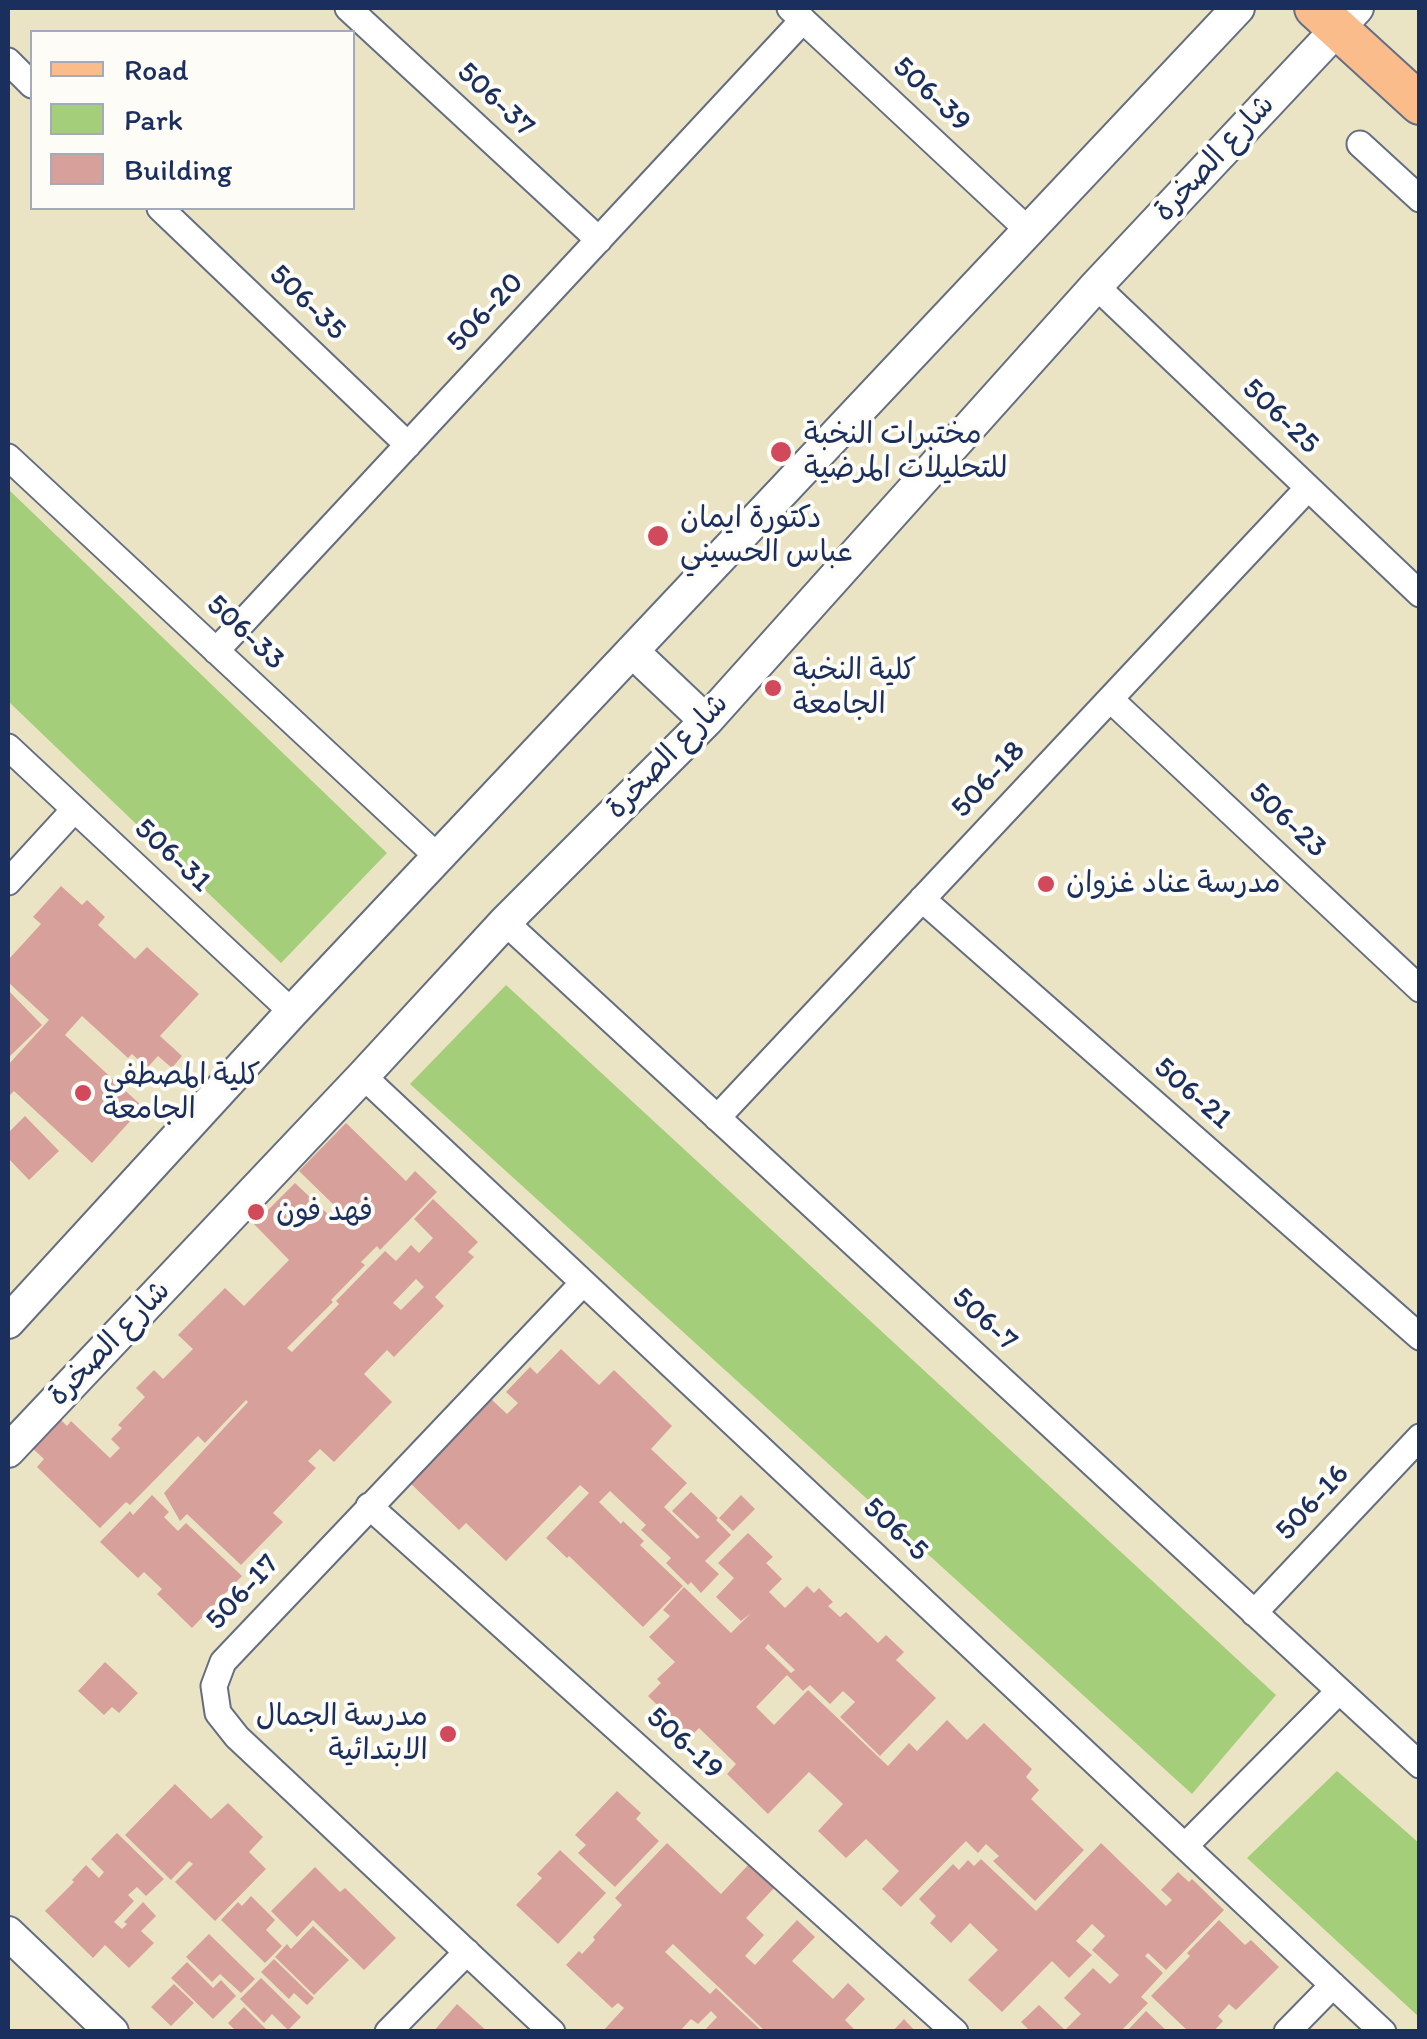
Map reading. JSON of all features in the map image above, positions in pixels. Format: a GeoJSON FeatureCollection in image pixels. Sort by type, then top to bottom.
{"type":"FeatureCollection","features":[{"type":"Feature","properties":{"kind":"main road"},"geometry":{"type":"LineString","coordinates":[[1336,14],[1420,104]]}},
{"type":"Feature","properties":{"kind":"street","name":"506-37"},"geometry":{"type":"LineString","coordinates":[[348,8],[599,240]]}},
{"type":"Feature","properties":{"kind":"street"},"geometry":{"type":"LineString","coordinates":[[8,1322],[292,1012],[1238,8]]}},
{"type":"Feature","properties":{"kind":"street","name":"506-20"},"geometry":{"type":"LineString","coordinates":[[216,651],[599,240],[796,14]]}},
{"type":"Feature","properties":{"kind":"street","name":"506-39"},"geometry":{"type":"LineString","coordinates":[[796,14],[1027,230]]}},
{"type":"Feature","properties":{"kind":"street","name":"شارع الصخرة"},"geometry":{"type":"LineString","coordinates":[[8,1451],[506,922],[706,721],[1336,14]]}},
{"type":"Feature","properties":{"kind":"street"},"geometry":{"type":"LineString","coordinates":[[8,60],[30,82]]}},
{"type":"Feature","properties":{"kind":"street"},"geometry":{"type":"LineString","coordinates":[[1360,144],[1420,198]]}},
{"type":"Feature","properties":{"kind":"street","name":"506-35"},"geometry":{"type":"LineString","coordinates":[[162,210],[408,445]]}},
{"type":"Feature","properties":{"kind":"street","name":"506-25"},"geometry":{"type":"LineString","coordinates":[[1096,286],[1420,594]]}},
{"type":"Feature","properties":{"kind":"street","name":"506-33"},"geometry":{"type":"LineString","coordinates":[[8,457],[438,857]]}},
{"type":"Feature","properties":{"kind":"street","name":"506-18"},"geometry":{"type":"LineString","coordinates":[[717,1118],[1308,488]]}},
{"type":"Feature","properties":{"kind":"street"},"geometry":{"type":"LineString","coordinates":[[632,651],[706,721]]}},
{"type":"Feature","properties":{"kind":"street","name":"506-23"},"geometry":{"type":"LineString","coordinates":[[1110,699],[1420,989]]}},
{"type":"Feature","properties":{"kind":"street","name":"506-31"},"geometry":{"type":"LineString","coordinates":[[8,748],[292,1012]]}},
{"type":"Feature","properties":{"kind":"street"},"geometry":{"type":"LineString","coordinates":[[8,882],[74,810]]}},
{"type":"Feature","properties":{"kind":"street","name":"506-21"},"geometry":{"type":"LineString","coordinates":[[922,899],[1420,1337]]}},
{"type":"Feature","properties":{"kind":"street","name":"506-7"},"geometry":{"type":"LineString","coordinates":[[506,922],[1420,1766]]}},
{"type":"Feature","properties":{"kind":"street","name":"506-5"},"geometry":{"type":"LineString","coordinates":[[363,1076],[1383,2032]]}},
{"type":"Feature","properties":{"kind":"street","name":"506-17"},"geometry":{"type":"LineString","coordinates":[[552,2032],[237,1738],[218,1714],[214,1686],[223,1662],[583,1282]]}},
{"type":"Feature","properties":{"kind":"street","name":"506-16"},"geometry":{"type":"LineString","coordinates":[[1254,1613],[1420,1437]]}},
{"type":"Feature","properties":{"kind":"street","name":"506-19"},"geometry":{"type":"LineString","coordinates":[[370,1506],[955,2032]]}},
{"type":"Feature","properties":{"kind":"street"},"geometry":{"type":"LineString","coordinates":[[1185,1846],[1339,1691]]}},
{"type":"Feature","properties":{"kind":"street"},"geometry":{"type":"LineString","coordinates":[[8,1933],[112,2032]]}},
{"type":"Feature","properties":{"kind":"street"},"geometry":{"type":"LineString","coordinates":[[388,2032],[467,1952]]}},
{"type":"Feature","properties":{"kind":"street"},"geometry":{"type":"LineString","coordinates":[[1287,2032],[1333,1985]]}},
{"type":"Feature","properties":{"kind":"green space"},"geometry":{"type":"Polygon","coordinates":[[[8,489],[387,853],[281,963],[8,701],[8,489]]]}},
{"type":"Feature","properties":{"kind":"green space"},"geometry":{"type":"Polygon","coordinates":[[[506,985],[1276,1695],[1192,1794],[410,1084],[506,985]]]}},
{"type":"Feature","properties":{"kind":"green space"},"geometry":{"type":"Polygon","coordinates":[[[1337,1771],[1419,1843],[1419,2017],[1247,1858],[1337,1771]]]}},
{"type":"Feature","properties":{"kind":"building"},"geometry":{"type":"Polygon","coordinates":[[[61,886],[82,905],[87,900],[105,917],[98,925],[135,959],[147,947],[199,994],[160,1036],[182,1056],[172,1068],[158,1056],[147,1068],[132,1054],[128,1058],[82,1016],[65,1035],[143,1107],[92,1163],[14,1091],[8,1097],[8,1065],[49,1020],[8,982],[8,960],[41,924],[33,917],[61,886]]]}},
{"type":"Feature","properties":{"kind":"building"},"geometry":{"type":"Polygon","coordinates":[[[8,990],[42,1025],[8,1058],[8,990]]]}},
{"type":"Feature","properties":{"kind":"building"},"geometry":{"type":"Polygon","coordinates":[[[25,1116],[59,1151],[29,1180],[8,1158],[8,1133],[25,1116]]]}},
{"type":"Feature","properties":{"kind":"building"},"geometry":{"type":"Polygon","coordinates":[[[346,1123],[406,1181],[415,1171],[437,1192],[380,1250],[377,1246],[361,1262],[365,1265],[287,1348],[292,1352],[385,1251],[396,1261],[411,1245],[419,1253],[433,1238],[414,1219],[433,1199],[478,1242],[468,1252],[474,1257],[435,1297],[444,1306],[394,1357],[387,1350],[364,1374],[392,1402],[334,1462],[320,1449],[308,1461],[316,1468],[273,1513],[283,1522],[241,1565],[187,1514],[180,1521],[164,1493],[246,1400],[205,1443],[198,1436],[130,1505],[126,1502],[100,1528],[37,1467],[44,1459],[31,1447],[59,1418],[67,1426],[71,1421],[110,1458],[120,1448],[111,1439],[122,1428],[118,1425],[145,1397],[136,1388],[154,1370],[163,1379],[193,1349],[178,1335],[225,1288],[244,1306],[289,1260],[254,1224],[295,1183],[331,1217],[338,1209],[299,1171],[346,1123]],[[416,1279],[393,1303],[401,1310],[424,1287],[416,1279]]]}},
{"type":"Feature","properties":{"kind":"building"},"geometry":{"type":"Polygon","coordinates":[[[561,1349],[599,1385],[614,1370],[672,1426],[651,1449],[687,1483],[664,1507],[697,1539],[700,1537],[672,1511],[691,1492],[731,1535],[705,1561],[719,1574],[701,1593],[666,1563],[671,1558],[641,1530],[646,1525],[610,1491],[599,1502],[644,1541],[640,1545],[683,1586],[643,1627],[546,1538],[589,1493],[580,1485],[506,1561],[466,1523],[459,1530],[409,1482],[490,1398],[507,1414],[518,1403],[506,1392],[530,1367],[537,1374],[561,1349]]]}},
{"type":"Feature","properties":{"kind":"building"},"geometry":{"type":"Polygon","coordinates":[[[152,1495],[169,1512],[164,1517],[178,1531],[186,1523],[242,1576],[192,1628],[157,1594],[162,1589],[144,1572],[138,1578],[100,1542],[152,1495]]]}},
{"type":"Feature","properties":{"kind":"building"},"geometry":{"type":"Polygon","coordinates":[[[741,1495],[755,1509],[733,1531],[719,1518],[741,1495]]]}},
{"type":"Feature","properties":{"kind":"building"},"geometry":{"type":"Polygon","coordinates":[[[748,1533],[773,1557],[766,1563],[782,1579],[769,1592],[785,1608],[807,1586],[814,1593],[819,1588],[833,1602],[828,1606],[840,1617],[846,1612],[878,1643],[886,1635],[904,1652],[896,1660],[936,1698],[880,1756],[840,1717],[855,1702],[843,1691],[830,1704],[810,1685],[803,1691],[787,1675],[756,1707],[774,1725],[808,1690],[888,1766],[909,1743],[917,1751],[947,1720],[967,1740],[984,1723],[1032,1769],[1026,1777],[1039,1790],[1031,1799],[1084,1850],[1035,1901],[993,1861],[999,1856],[986,1844],[978,1853],[966,1841],[901,1907],[882,1889],[899,1871],[866,1839],[846,1858],[818,1831],[843,1804],[809,1772],[768,1814],[727,1774],[736,1764],[699,1728],[690,1737],[648,1696],[661,1683],[657,1679],[675,1662],[649,1637],[670,1616],[663,1610],[684,1587],[731,1633],[751,1613],[741,1621],[716,1597],[734,1578],[718,1563],[748,1533]],[[768,1644],[765,1648],[791,1673],[795,1670],[768,1644]]]}},
{"type":"Feature","properties":{"kind":"building"},"geometry":{"type":"Polygon","coordinates":[[[105,1662],[138,1693],[119,1713],[112,1707],[104,1715],[78,1691],[105,1662]]]}},
{"type":"Feature","properties":{"kind":"building"},"geometry":{"type":"Polygon","coordinates":[[[175,1784],[211,1819],[228,1803],[263,1837],[249,1852],[266,1869],[215,1921],[175,1882],[193,1864],[189,1861],[171,1880],[125,1835],[175,1784]]]}},
{"type":"Feature","properties":{"kind":"building"},"geometry":{"type":"Polygon","coordinates":[[[617,1791],[641,1813],[636,1819],[659,1841],[615,1887],[578,1853],[586,1845],[575,1835],[617,1791]]]}},
{"type":"Feature","properties":{"kind":"building"},"geometry":{"type":"Polygon","coordinates":[[[117,1833],[164,1879],[146,1896],[137,1887],[128,1895],[134,1901],[114,1922],[122,1929],[143,1902],[156,1916],[141,1931],[154,1943],[129,1968],[105,1945],[93,1958],[45,1911],[86,1865],[99,1878],[104,1872],[91,1859],[117,1833]]]}},
{"type":"Feature","properties":{"kind":"building"},"geometry":{"type":"Polygon","coordinates":[[[667,1843],[721,1894],[749,1864],[775,1887],[746,1918],[764,1935],[745,1956],[755,1965],[797,1920],[815,1937],[792,1961],[833,1999],[848,1983],[865,1999],[845,2020],[857,2032],[766,2032],[673,1944],[665,1952],[710,1994],[716,1988],[763,2032],[703,2032],[717,2017],[711,2011],[698,2024],[691,2019],[679,2032],[602,2032],[624,2008],[618,2003],[612,2008],[566,1965],[595,1940],[593,1937],[622,1905],[615,1898],[667,1843]]]}},
{"type":"Feature","properties":{"kind":"building"},"geometry":{"type":"Polygon","coordinates":[[[1101,1843],[1166,1906],[1172,1900],[1161,1890],[1178,1872],[1189,1882],[1192,1879],[1224,1910],[1166,1970],[1148,1953],[1145,1956],[1163,1973],[1141,1997],[1148,2003],[1120,2032],[1031,2032],[1021,2022],[1039,2005],[1065,2030],[1081,2014],[1064,1998],[1093,1968],[1110,1984],[1119,1975],[1092,1950],[1105,1936],[1092,1924],[1076,1941],[1092,1955],[1069,1978],[1052,1961],[1002,2012],[968,1980],[998,1950],[970,1923],[951,1943],[930,1923],[936,1916],[919,1899],[953,1864],[959,1870],[968,1860],[974,1866],[981,1859],[1036,1911],[1101,1843]]]}},
{"type":"Feature","properties":{"kind":"building"},"geometry":{"type":"Polygon","coordinates":[[[560,1850],[606,1893],[558,1944],[516,1905],[542,1878],[537,1874],[560,1850]]]}},
{"type":"Feature","properties":{"kind":"building"},"geometry":{"type":"Polygon","coordinates":[[[315,1867],[340,1892],[345,1888],[396,1938],[364,1970],[313,1920],[297,1937],[271,1911],[315,1867]]]}},
{"type":"Feature","properties":{"kind":"building"},"geometry":{"type":"Polygon","coordinates":[[[251,1896],[275,1920],[266,1930],[282,1946],[265,1963],[221,1920],[238,1902],[242,1906],[251,1896]]]}},
{"type":"Feature","properties":{"kind":"building"},"geometry":{"type":"Polygon","coordinates":[[[1219,1920],[1245,1945],[1251,1940],[1279,1967],[1236,2010],[1229,2004],[1218,2016],[1223,2021],[1213,2032],[1189,2032],[1151,1996],[1219,1920]]]}},
{"type":"Feature","properties":{"kind":"building"},"geometry":{"type":"Polygon","coordinates":[[[313,1926],[349,1960],[314,1995],[275,1957],[287,1944],[291,1949],[313,1926]]]}},
{"type":"Feature","properties":{"kind":"building"},"geometry":{"type":"Polygon","coordinates":[[[209,1934],[255,1979],[241,1993],[220,1974],[212,1982],[186,1957],[209,1934]]]}},
{"type":"Feature","properties":{"kind":"building"},"geometry":{"type":"Polygon","coordinates":[[[274,1959],[314,1998],[307,2005],[294,1993],[289,1999],[261,1972],[274,1959]]]}},
{"type":"Feature","properties":{"kind":"building"},"geometry":{"type":"Polygon","coordinates":[[[187,1962],[213,1988],[221,1980],[236,1996],[213,2019],[171,1978],[187,1962]]]}},
{"type":"Feature","properties":{"kind":"building"},"geometry":{"type":"Polygon","coordinates":[[[261,1978],[301,2017],[288,2030],[272,2014],[264,2023],[240,1999],[261,1978]]]}},
{"type":"Feature","properties":{"kind":"building"},"geometry":{"type":"Polygon","coordinates":[[[174,1984],[194,2003],[171,2026],[151,2007],[174,1984]]]}},
{"type":"Feature","properties":{"kind":"building"},"geometry":{"type":"Polygon","coordinates":[[[457,2004],[488,2032],[433,2032],[457,2004]]]}},
{"type":"Feature","properties":{"kind":"building"},"geometry":{"type":"Polygon","coordinates":[[[244,2007],[269,2032],[237,2032],[228,2023],[244,2007]]]}},
{"type":"Feature","properties":{"kind":"building"},"geometry":{"type":"Polygon","coordinates":[[[1146,2011],[1168,2032],[1126,2032],[1146,2011]]]}},
{"type":"Feature","properties":{"kind":"building"},"geometry":{"type":"Polygon","coordinates":[[[904,2019],[916,2032],[892,2032],[904,2019]]]}},
{"type":"Feature","properties":{"kind":"place","name":"مختبرات النخبة للتحليلات المرضية"},"geometry":{"type":"Point","coordinates":[781,452]}},
{"type":"Feature","properties":{"kind":"place","name":"دكتورة ايمان عباس الحسيني"},"geometry":{"type":"Point","coordinates":[658,536]}},
{"type":"Feature","properties":{"kind":"place","name":"كلية النخبة الجامعة"},"geometry":{"type":"Point","coordinates":[773,688]}},
{"type":"Feature","properties":{"kind":"place","name":"مدرسة عناد غزوان"},"geometry":{"type":"Point","coordinates":[1046,884]}},
{"type":"Feature","properties":{"kind":"place","name":"كلية المصطفى الجامعة"},"geometry":{"type":"Point","coordinates":[83,1093]}},
{"type":"Feature","properties":{"kind":"place","name":"فهد فون"},"geometry":{"type":"Point","coordinates":[256,1212]}},
{"type":"Feature","properties":{"kind":"place","name":"مدرسة الجمال الابتدائية"},"geometry":{"type":"Point","coordinates":[448,1734]}}]}
